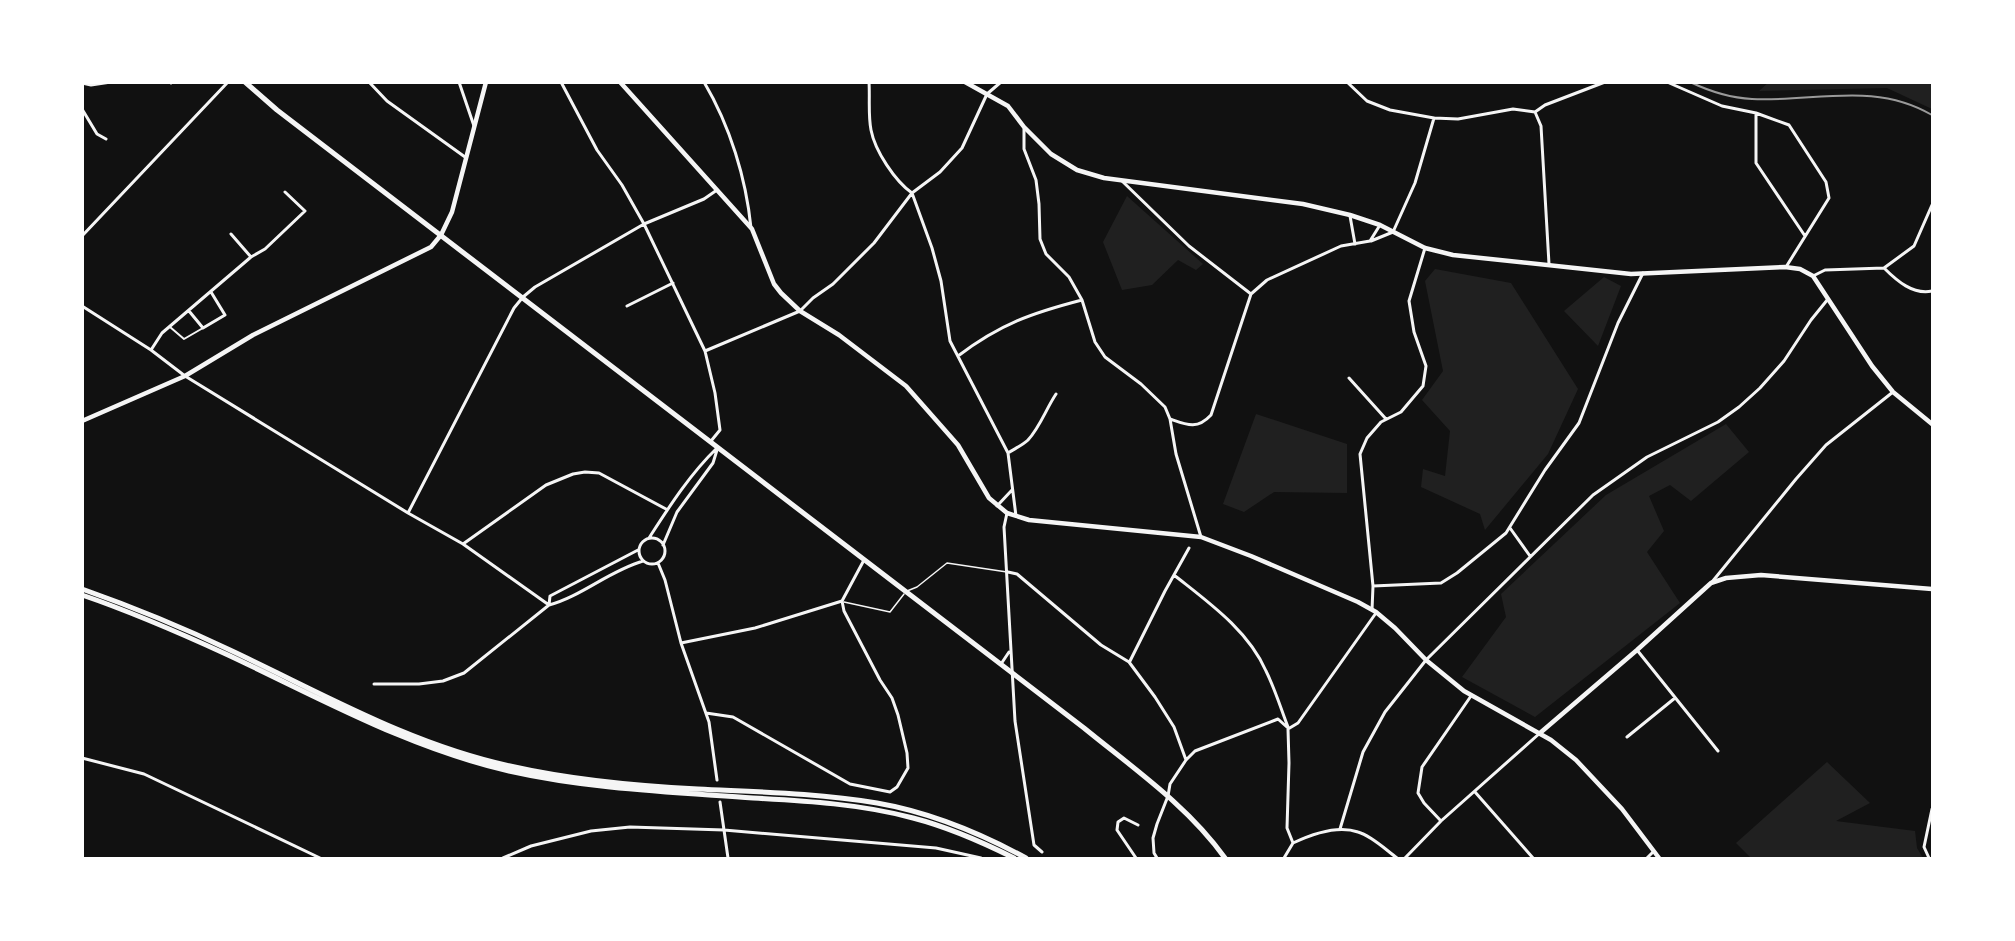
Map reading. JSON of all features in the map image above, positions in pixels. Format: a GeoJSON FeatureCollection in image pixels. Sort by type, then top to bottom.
{"type":"FeatureCollection","features":[{"type":"Feature","properties":{"kind":"main road"},"geometry":{"type":"LineString","coordinates":[[245,82],[277,110],[1084,728],[1168,796],[1192,819],[1225,858]]}},
{"type":"Feature","properties":{"kind":"main road"},"geometry":{"type":"LineString","coordinates":[[82,589],[126,605],[229,649],[374,721],[509,766],[581,779],[653,786],[832,797],[879,803],[946,822],[1002,845],[1026,858]]}},
{"type":"Feature","properties":{"kind":"main road"},"geometry":{"type":"LineString","coordinates":[[82,595],[126,610],[228,655],[372,725],[460,758],[509,771],[580,784],[653,792],[831,802],[878,810],[944,827],[1014,858]]}},
{"type":"Feature","properties":{"kind":"street"},"geometry":{"type":"LineString","coordinates":[[82,84],[111,82]]}},
{"type":"Feature","properties":{"kind":"street"},"geometry":{"type":"LineString","coordinates":[[82,236],[228,82]]}},
{"type":"Feature","properties":{"kind":"street"},"geometry":{"type":"LineString","coordinates":[[369,82],[387,101],[465,157]]}},
{"type":"Feature","properties":{"kind":"street"},"geometry":{"type":"LineString","coordinates":[[459,82],[474,126]]}},
{"type":"Feature","properties":{"kind":"street"},"geometry":{"type":"LineString","coordinates":[[82,421],[185,376],[253,335],[430,247],[441,235],[452,212],[486,82]]}},
{"type":"Feature","properties":{"kind":"street"},"geometry":{"type":"LineString","coordinates":[[561,82],[597,150],[622,185],[644,224],[705,351],[715,393],[720,430],[711,441]]}},
{"type":"Feature","properties":{"kind":"street"},"geometry":{"type":"LineString","coordinates":[[620,82],[752,229]]}},
{"type":"Feature","properties":{"kind":"street"},"geometry":{"type":"LineString","coordinates":[[704,82],[723,118],[746,195],[752,229],[774,284],[800,311],[838,335],[906,386],[958,445],[989,498],[997,506],[1016,517],[1029,520],[1201,537],[1336,592],[1374,611],[1454,684],[1471,696],[1540,733],[1576,760],[1605,789],[1659,858]]}},
{"type":"Feature","properties":{"kind":"street"},"geometry":{"type":"LineString","coordinates":[[869,82],[871,131],[884,161],[902,186],[912,193],[941,280],[950,341],[1008,453],[1016,517]]}},
{"type":"Feature","properties":{"kind":"street"},"geometry":{"type":"LineString","coordinates":[[964,82],[1008,106],[1050,154],[1077,170],[1104,178],[1302,204],[1350,215],[1380,225],[1425,248],[1453,255],[1621,273],[1785,267],[1800,269],[1813,276],[1872,366],[1893,392],[1932,424]]}},
{"type":"Feature","properties":{"kind":"street"},"geometry":{"type":"LineString","coordinates":[[705,351],[800,311],[813,298],[833,284],[874,243],[912,193],[940,172],[962,148],[987,94],[1001,82]]}},
{"type":"Feature","properties":{"kind":"street"},"geometry":{"type":"LineString","coordinates":[[1347,82],[1367,100],[1390,110],[1434,118],[1458,119],[1514,110],[1535,112],[1545,105],[1605,82]]}},
{"type":"Feature","properties":{"kind":"street"},"geometry":{"type":"LineString","coordinates":[[1667,82],[1722,106],[1756,113],[1790,125],[1826,182],[1829,198],[1785,267]]}},
{"type":"Feature","properties":{"kind":"street"},"geometry":{"type":"LineString","coordinates":[[82,109],[97,134],[106,139]]}},
{"type":"Feature","properties":{"kind":"street"},"geometry":{"type":"LineString","coordinates":[[1535,112],[1540,126],[1549,264]]}},
{"type":"Feature","properties":{"kind":"street"},"geometry":{"type":"LineString","coordinates":[[1756,113],[1756,163],[1805,236]]}},
{"type":"Feature","properties":{"kind":"street"},"geometry":{"type":"LineString","coordinates":[[1170,418],[1190,425],[1204,423],[1211,415],[1251,294],[1267,280],[1341,246],[1370,241],[1394,232],[1415,183],[1434,118]]}},
{"type":"Feature","properties":{"kind":"street"},"geometry":{"type":"LineString","coordinates":[[1024,127],[1024,149],[1036,180],[1040,239],[1046,254],[1070,277],[1082,300],[1095,342],[1105,357],[1142,384],[1165,407],[1170,418],[1176,454],[1201,537]]}},
{"type":"Feature","properties":{"kind":"street"},"geometry":{"type":"LineString","coordinates":[[1122,181],[1189,246],[1251,294]]}},
{"type":"Feature","properties":{"kind":"street"},"geometry":{"type":"LineString","coordinates":[[408,513],[514,308],[523,297],[535,287],[644,224],[704,199],[717,190]]}},
{"type":"Feature","properties":{"kind":"street"},"geometry":{"type":"LineString","coordinates":[[151,350],[162,333],[251,257],[265,249],[305,211],[285,192]]}},
{"type":"Feature","properties":{"kind":"street"},"geometry":{"type":"LineString","coordinates":[[1813,276],[1825,270],[1884,268],[1914,246],[1932,206]]}},
{"type":"Feature","properties":{"kind":"street"},"geometry":{"type":"LineString","coordinates":[[1350,215],[1355,244]]}},
{"type":"Feature","properties":{"kind":"street"},"geometry":{"type":"LineString","coordinates":[[1370,241],[1380,225]]}},
{"type":"Feature","properties":{"kind":"street"},"geometry":{"type":"LineString","coordinates":[[231,234],[251,257]]}},
{"type":"Feature","properties":{"kind":"street"},"geometry":{"type":"LineString","coordinates":[[1288,729],[1298,723],[1374,611],[1360,454],[1367,438],[1381,422],[1401,412],[1424,386],[1426,366],[1414,332],[1409,301],[1425,248]]}},
{"type":"Feature","properties":{"kind":"street"},"geometry":{"type":"LineString","coordinates":[[1884,268],[1909,288],[1923,293],[1932,291]]}},
{"type":"Feature","properties":{"kind":"street"},"geometry":{"type":"LineString","coordinates":[[1373,586],[1441,583],[1506,534],[1545,470],[1579,423],[1618,323],[1643,273]]}},
{"type":"Feature","properties":{"kind":"street"},"geometry":{"type":"LineString","coordinates":[[627,306],[673,283]]}},
{"type":"Feature","properties":{"kind":"street"},"geometry":{"type":"LineString","coordinates":[[170,327],[184,339],[225,315],[211,292]]}},
{"type":"Feature","properties":{"kind":"street"},"geometry":{"type":"LineString","coordinates":[[1340,829],[1363,752],[1385,712],[1426,660],[1593,495],[1647,457],[1718,422],[1740,407],[1784,361],[1828,299]]}},
{"type":"Feature","properties":{"kind":"street"},"geometry":{"type":"LineString","coordinates":[[958,356],[996,330],[1036,312],[1082,300]]}},
{"type":"Feature","properties":{"kind":"street"},"geometry":{"type":"LineString","coordinates":[[82,306],[151,350],[185,376],[408,513],[463,544],[549,605]]}},
{"type":"Feature","properties":{"kind":"street"},"geometry":{"type":"LineString","coordinates":[[189,311],[203,328]]}},
{"type":"Feature","properties":{"kind":"street"},"geometry":{"type":"LineString","coordinates":[[1349,378],[1386,419]]}},
{"type":"Feature","properties":{"kind":"street"},"geometry":{"type":"LineString","coordinates":[[1405,858],[1475,791],[1711,583],[1826,446],[1893,392]]}},
{"type":"Feature","properties":{"kind":"street"},"geometry":{"type":"LineString","coordinates":[[1008,453],[1026,442],[1056,394]]}},
{"type":"Feature","properties":{"kind":"street"},"geometry":{"type":"LineString","coordinates":[[549,605],[550,596],[638,550],[642,542],[649,538],[666,509],[718,447]]}},
{"type":"Feature","properties":{"kind":"street"},"geometry":{"type":"LineString","coordinates":[[374,684],[419,684],[442,681],[464,673],[549,605],[626,567],[642,561],[650,564],[658,563],[664,557],[663,545],[677,512],[713,463],[718,447]]}},
{"type":"Feature","properties":{"kind":"street"},"geometry":{"type":"LineString","coordinates":[[463,544],[546,485],[573,474],[599,473],[666,509]]}},
{"type":"Feature","properties":{"kind":"street"},"geometry":{"type":"LineString","coordinates":[[997,506],[1012,490]]}},
{"type":"Feature","properties":{"kind":"street"},"geometry":{"type":"LineString","coordinates":[[1007,513],[1004,527],[1016,722],[1034,845],[1042,852]]}},
{"type":"Feature","properties":{"kind":"street"},"geometry":{"type":"LineString","coordinates":[[1510,528],[1530,555]]}},
{"type":"Feature","properties":{"kind":"street"},"geometry":{"type":"LineString","coordinates":[[649,538],[657,539],[663,545]]}},
{"type":"Feature","properties":{"kind":"street"},"geometry":{"type":"LineString","coordinates":[[1129,662],[1189,548]]}},
{"type":"Feature","properties":{"kind":"street"},"geometry":{"type":"LineString","coordinates":[[638,550],[642,561]]}},
{"type":"Feature","properties":{"kind":"street"},"geometry":{"type":"LineString","coordinates":[[706,713],[733,717],[849,784],[891,792],[897,787],[908,768],[898,715],[892,698],[880,680],[844,611],[842,601],[864,559]]}},
{"type":"Feature","properties":{"kind":"street"},"geometry":{"type":"LineString","coordinates":[[658,563],[665,580],[681,643],[709,722],[717,780]]}},
{"type":"Feature","properties":{"kind":"street"},"geometry":{"type":"LineString","coordinates":[[1008,572],[1017,574],[1101,645],[1129,662],[1174,727],[1186,760]]}},
{"type":"Feature","properties":{"kind":"street"},"geometry":{"type":"LineString","coordinates":[[1174,575],[1208,602],[1245,637],[1266,669],[1288,729],[1287,828],[1293,843]]}},
{"type":"Feature","properties":{"kind":"street"},"geometry":{"type":"LineString","coordinates":[[1711,583],[1726,578],[1761,575],[1932,589]]}},
{"type":"Feature","properties":{"kind":"street"},"geometry":{"type":"LineString","coordinates":[[681,643],[755,628],[842,601]]}},
{"type":"Feature","properties":{"kind":"street"},"geometry":{"type":"LineString","coordinates":[[1637,650],[1718,751]]}},
{"type":"Feature","properties":{"kind":"street"},"geometry":{"type":"LineString","coordinates":[[1001,665],[1010,651]]}},
{"type":"Feature","properties":{"kind":"street"},"geometry":{"type":"LineString","coordinates":[[1442,821],[1424,803],[1418,793],[1422,768],[1471,696]]}},
{"type":"Feature","properties":{"kind":"street"},"geometry":{"type":"LineString","coordinates":[[1627,737],[1676,698]]}},
{"type":"Feature","properties":{"kind":"street"},"geometry":{"type":"LineString","coordinates":[[1157,858],[1154,853],[1153,838],[1170,784],[1195,751],[1278,718],[1288,729]]}},
{"type":"Feature","properties":{"kind":"street"},"geometry":{"type":"LineString","coordinates":[[82,758],[144,774],[320,858]]}},
{"type":"Feature","properties":{"kind":"street"},"geometry":{"type":"LineString","coordinates":[[1475,791],[1533,858]]}},
{"type":"Feature","properties":{"kind":"street"},"geometry":{"type":"LineString","coordinates":[[720,802],[728,858]]}},
{"type":"Feature","properties":{"kind":"street"},"geometry":{"type":"LineString","coordinates":[[1929,858],[1924,847],[1932,809]]}},
{"type":"Feature","properties":{"kind":"street"},"geometry":{"type":"LineString","coordinates":[[1136,858],[1117,830],[1118,822],[1124,818],[1138,825]]}},
{"type":"Feature","properties":{"kind":"street"},"geometry":{"type":"LineString","coordinates":[[503,858],[531,846],[591,831],[630,827],[724,830],[936,848],[981,858]]}},
{"type":"Feature","properties":{"kind":"street"},"geometry":{"type":"LineString","coordinates":[[1284,858],[1293,843],[1305,837],[1340,829],[1359,832],[1397,858]]}},
{"type":"Feature","properties":{"kind":"street"},"geometry":{"type":"LineString","coordinates":[[1647,858],[1653,852]]}},
{"type":"Feature","properties":{"kind":"lane"},"geometry":{"type":"LineString","coordinates":[[842,601],[890,612],[906,591],[917,587],[947,563],[1000,573],[1008,572]]}},
{"type":"Feature","properties":{"kind":"shaded area"},"geometry":{"type":"Polygon","coordinates":[[[1769,82],[1932,83],[1932,109],[1887,88],[1759,91],[1769,82]]]}},
{"type":"Feature","properties":{"kind":"shaded area"},"geometry":{"type":"Polygon","coordinates":[[[1127,196],[1203,264],[1196,270],[1178,260],[1152,285],[1122,290],[1103,242],[1127,196]]]}},
{"type":"Feature","properties":{"kind":"shaded area"},"geometry":{"type":"Polygon","coordinates":[[[1435,269],[1511,283],[1578,389],[1548,454],[1485,530],[1480,514],[1421,487],[1423,469],[1445,476],[1450,431],[1422,400],[1443,371],[1425,281],[1435,269]]]}},
{"type":"Feature","properties":{"kind":"shaded area"},"geometry":{"type":"Polygon","coordinates":[[[1604,277],[1621,286],[1598,346],[1564,311],[1604,277]]]}},
{"type":"Feature","properties":{"kind":"shaded area"},"geometry":{"type":"Polygon","coordinates":[[[1256,414],[1347,444],[1347,493],[1274,492],[1244,512],[1223,504],[1256,414]]]}},
{"type":"Feature","properties":{"kind":"shaded area"},"geometry":{"type":"Polygon","coordinates":[[[1726,424],[1749,452],[1691,501],[1670,485],[1649,496],[1664,531],[1647,552],[1680,603],[1535,717],[1462,677],[1506,617],[1501,594],[1606,495],[1726,424]]]}},
{"type":"Feature","properties":{"kind":"shaded area"},"geometry":{"type":"Polygon","coordinates":[[[1827,762],[1870,803],[1836,821],[1915,831],[1917,848],[1923,858],[1751,858],[1736,843],[1827,762]]]}},
{"type":"Feature","properties":{"kind":"railway"},"geometry":{"type":"LineString","coordinates":[[1690,82],[1720,94],[1744,98],[1866,96],[1910,105],[1932,115]]}}]}
